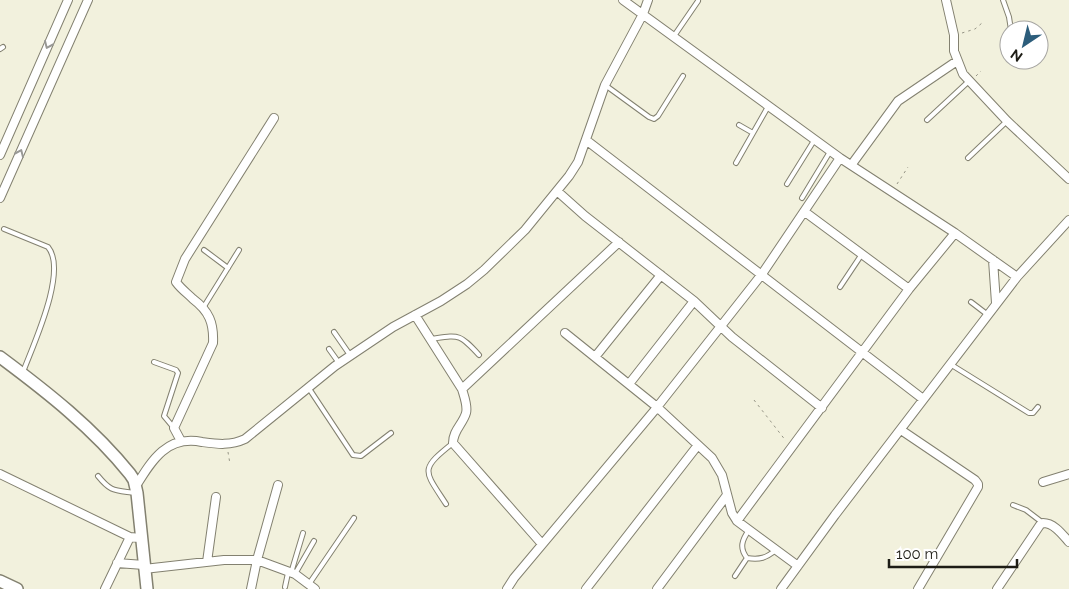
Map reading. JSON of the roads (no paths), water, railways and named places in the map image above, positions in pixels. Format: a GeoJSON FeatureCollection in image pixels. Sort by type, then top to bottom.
{"type":"FeatureCollection","features":[{"type":"Feature","properties":{"kind":"street"},"geometry":{"type":"LineString","coordinates":[[0,155],[68,0]]}},
{"type":"Feature","properties":{"kind":"street"},"geometry":{"type":"LineString","coordinates":[[0,198],[88,0]]}},
{"type":"Feature","properties":{"kind":"street"},"geometry":{"type":"LineString","coordinates":[[623,0],[840,158],[852,164],[955,233],[1017,277]]}},
{"type":"Feature","properties":{"kind":"street"},"geometry":{"type":"LineString","coordinates":[[136,490],[149,464],[175,443],[181,441],[226,444],[245,439],[339,363],[393,327],[442,301],[484,270],[525,230],[578,162],[605,85],[643,14],[648,0]]}},
{"type":"Feature","properties":{"kind":"street"},"geometry":{"type":"LineString","coordinates":[[946,0],[954,35],[954,51],[963,74],[1007,121],[1069,179]]}},
{"type":"Feature","properties":{"kind":"street"},"geometry":{"type":"LineString","coordinates":[[852,164],[898,101],[957,61]]}},
{"type":"Feature","properties":{"kind":"street"},"geometry":{"type":"LineString","coordinates":[[181,441],[174,428],[213,343],[214,328],[203,308],[180,288],[176,282],[185,260],[274,118]]}},
{"type":"Feature","properties":{"kind":"street"},"geometry":{"type":"LineString","coordinates":[[586,140],[924,399]]}},
{"type":"Feature","properties":{"kind":"street"},"geometry":{"type":"LineString","coordinates":[[507,589],[542,544],[657,407],[762,274],[840,158]]}},
{"type":"Feature","properties":{"kind":"street"},"geometry":{"type":"LineString","coordinates":[[557,191],[585,216],[694,301],[721,327],[822,408]]}},
{"type":"Feature","properties":{"kind":"street"},"geometry":{"type":"LineString","coordinates":[[805,212],[909,289]]}},
{"type":"Feature","properties":{"kind":"street"},"geometry":{"type":"LineString","coordinates":[[781,589],[996,303],[1069,220]]}},
{"type":"Feature","properties":{"kind":"street"},"geometry":{"type":"LineString","coordinates":[[736,521],[909,289],[955,233]]}},
{"type":"Feature","properties":{"kind":"street"},"geometry":{"type":"LineString","coordinates":[[462,389],[619,242]]}},
{"type":"Feature","properties":{"kind":"street"},"geometry":{"type":"LineString","coordinates":[[992,260],[996,303]]}},
{"type":"Feature","properties":{"kind":"street"},"geometry":{"type":"LineString","coordinates":[[595,357],[661,275]]}},
{"type":"Feature","properties":{"kind":"street"},"geometry":{"type":"LineString","coordinates":[[628,384],[694,301]]}},
{"type":"Feature","properties":{"kind":"street"},"geometry":{"type":"LineString","coordinates":[[415,315],[462,389],[467,410],[466,415],[455,431],[453,443],[542,544]]}},
{"type":"Feature","properties":{"kind":"street"},"geometry":{"type":"LineString","coordinates":[[565,333],[657,407],[712,458],[722,475],[736,521],[798,566]]}},
{"type":"Feature","properties":{"kind":"street"},"geometry":{"type":"LineString","coordinates":[[0,358],[60,402],[130,474],[136,490],[136,538],[144,567],[147,589]]}},
{"type":"Feature","properties":{"kind":"street"},"geometry":{"type":"LineString","coordinates":[[901,430],[975,480],[978,484],[978,488],[918,589]]}},
{"type":"Feature","properties":{"kind":"street"},"geometry":{"type":"LineString","coordinates":[[586,589],[698,445]]}},
{"type":"Feature","properties":{"kind":"street"},"geometry":{"type":"LineString","coordinates":[[0,474],[136,538]]}},
{"type":"Feature","properties":{"kind":"street"},"geometry":{"type":"LineString","coordinates":[[1043,482],[1069,474]]}},
{"type":"Feature","properties":{"kind":"street"},"geometry":{"type":"LineString","coordinates":[[252,589],[257,560],[278,485]]}},
{"type":"Feature","properties":{"kind":"street"},"geometry":{"type":"LineString","coordinates":[[657,589],[727,495]]}},
{"type":"Feature","properties":{"kind":"street"},"geometry":{"type":"LineString","coordinates":[[207,562],[216,497]]}},
{"type":"Feature","properties":{"kind":"street"},"geometry":{"type":"LineString","coordinates":[[997,589],[1040,526],[1044,523],[1050,523],[1054,526],[1069,542]]}},
{"type":"Feature","properties":{"kind":"street"},"geometry":{"type":"LineString","coordinates":[[105,589],[117,563],[136,538]]}},
{"type":"Feature","properties":{"kind":"street"},"geometry":{"type":"LineString","coordinates":[[117,563],[144,567],[257,560],[292,573],[309,586]]}},
{"type":"Feature","properties":{"kind":"street"},"geometry":{"type":"LineString","coordinates":[[0,581],[17,589]]}},
{"type":"Feature","properties":{"kind":"lane"},"geometry":{"type":"LineString","coordinates":[[1003,0],[1010,20]]}},
{"type":"Feature","properties":{"kind":"lane"},"geometry":{"type":"LineString","coordinates":[[674,36],[698,1]]}},
{"type":"Feature","properties":{"kind":"lane"},"geometry":{"type":"LineString","coordinates":[[605,85],[654,119],[658,116],[683,76]]}},
{"type":"Feature","properties":{"kind":"lane"},"geometry":{"type":"LineString","coordinates":[[926,120],[969,81]]}},
{"type":"Feature","properties":{"kind":"lane"},"geometry":{"type":"LineString","coordinates":[[736,163],[769,105]]}},
{"type":"Feature","properties":{"kind":"lane"},"geometry":{"type":"LineString","coordinates":[[968,158],[1007,121]]}},
{"type":"Feature","properties":{"kind":"lane"},"geometry":{"type":"LineString","coordinates":[[739,125],[753,133]]}},
{"type":"Feature","properties":{"kind":"lane"},"geometry":{"type":"LineString","coordinates":[[787,184],[815,139]]}},
{"type":"Feature","properties":{"kind":"lane"},"geometry":{"type":"LineString","coordinates":[[802,198],[831,150]]}},
{"type":"Feature","properties":{"kind":"lane"},"geometry":{"type":"LineString","coordinates":[[4,229],[48,247],[51,251],[54,271],[52,291],[48,305],[22,374]]}},
{"type":"Feature","properties":{"kind":"lane"},"geometry":{"type":"LineString","coordinates":[[204,250],[228,268]]}},
{"type":"Feature","properties":{"kind":"lane"},"geometry":{"type":"LineString","coordinates":[[203,308],[239,250]]}},
{"type":"Feature","properties":{"kind":"lane"},"geometry":{"type":"LineString","coordinates":[[840,287],[862,254]]}},
{"type":"Feature","properties":{"kind":"lane"},"geometry":{"type":"LineString","coordinates":[[971,302],[988,315]]}},
{"type":"Feature","properties":{"kind":"lane"},"geometry":{"type":"LineString","coordinates":[[334,332],[350,356]]}},
{"type":"Feature","properties":{"kind":"lane"},"geometry":{"type":"LineString","coordinates":[[430,339],[459,336],[466,340],[479,355]]}},
{"type":"Feature","properties":{"kind":"lane"},"geometry":{"type":"LineString","coordinates":[[329,349],[339,363]]}},
{"type":"Feature","properties":{"kind":"lane"},"geometry":{"type":"LineString","coordinates":[[154,362],[176,370],[178,373],[164,416],[174,428]]}},
{"type":"Feature","properties":{"kind":"lane"},"geometry":{"type":"LineString","coordinates":[[950,364],[1029,413],[1033,413],[1038,407]]}},
{"type":"Feature","properties":{"kind":"lane"},"geometry":{"type":"LineString","coordinates":[[308,387],[353,455],[360,456],[391,433]]}},
{"type":"Feature","properties":{"kind":"lane"},"geometry":{"type":"LineString","coordinates":[[446,504],[428,474],[428,467],[437,455],[453,443]]}},
{"type":"Feature","properties":{"kind":"lane"},"geometry":{"type":"LineString","coordinates":[[98,476],[108,488],[113,490],[136,490]]}},
{"type":"Feature","properties":{"kind":"lane"},"geometry":{"type":"LineString","coordinates":[[1013,505],[1026,510],[1044,523]]}},
{"type":"Feature","properties":{"kind":"lane"},"geometry":{"type":"LineString","coordinates":[[309,586],[354,518]]}},
{"type":"Feature","properties":{"kind":"lane"},"geometry":{"type":"LineString","coordinates":[[749,530],[742,544],[743,552],[747,558],[760,560],[776,550]]}},
{"type":"Feature","properties":{"kind":"lane"},"geometry":{"type":"LineString","coordinates":[[292,573],[303,533]]}},
{"type":"Feature","properties":{"kind":"lane"},"geometry":{"type":"LineString","coordinates":[[285,587],[292,573],[314,541]]}},
{"type":"Feature","properties":{"kind":"lane"},"geometry":{"type":"LineString","coordinates":[[735,576],[747,558]]}}]}
